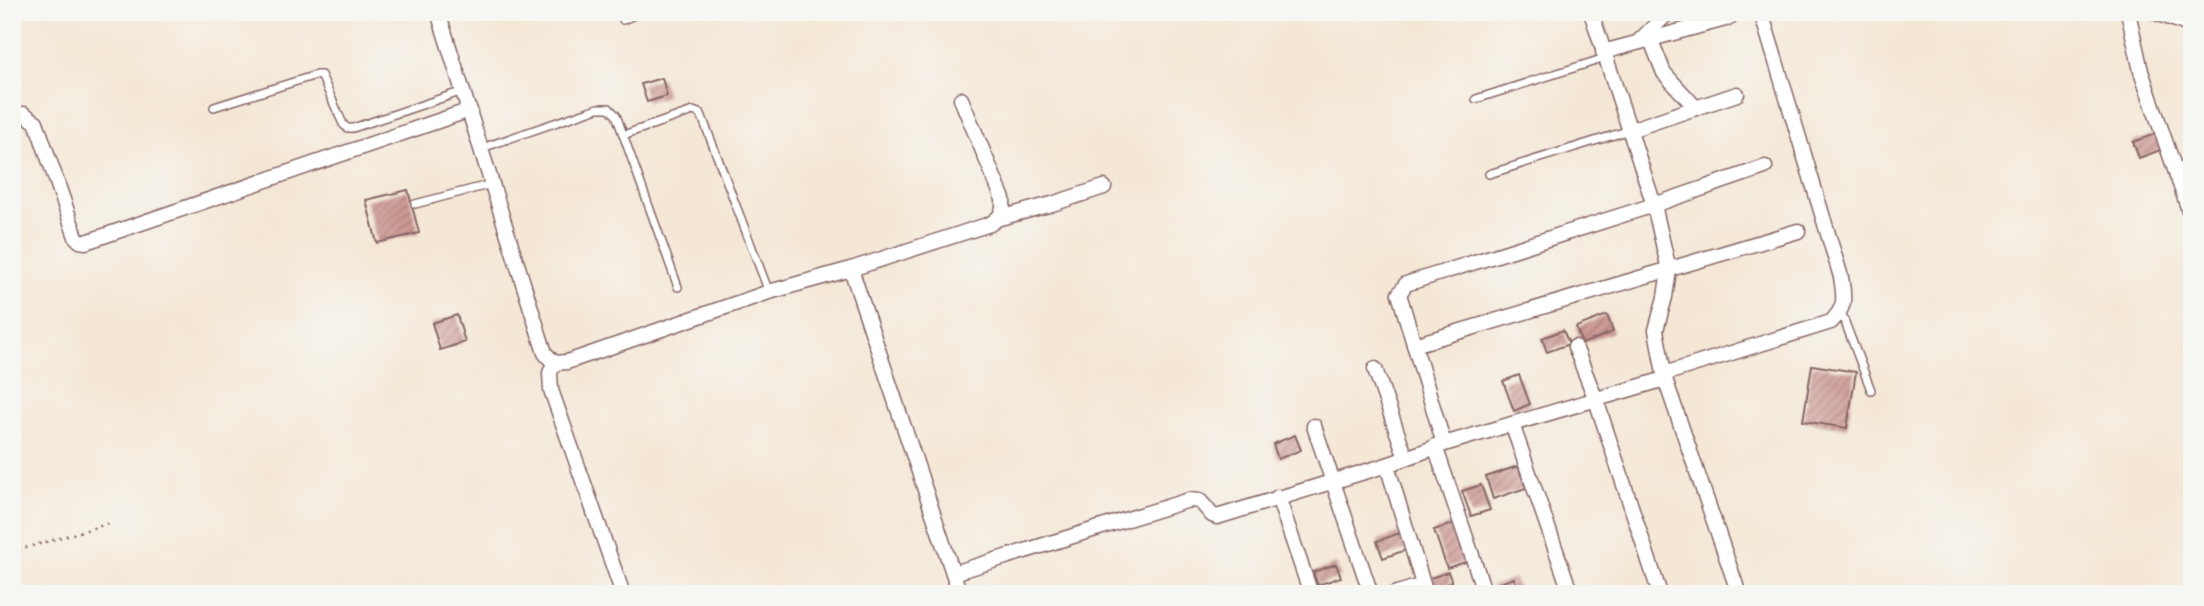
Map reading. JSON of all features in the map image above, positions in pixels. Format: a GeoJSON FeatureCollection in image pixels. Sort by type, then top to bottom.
{"type":"FeatureCollection","features":[{"type":"Feature","properties":{"kind":"street"},"geometry":{"type":"LineString","coordinates":[[438,12],[545,353],[554,363]]}},
{"type":"Feature","properties":{"kind":"street"},"geometry":{"type":"LineString","coordinates":[[1591,12],[1654,205],[1669,270],[1656,330],[1665,376],[1739,594]]}},
{"type":"Feature","properties":{"kind":"street"},"geometry":{"type":"LineString","coordinates":[[1645,39],[1669,12]]}},
{"type":"Feature","properties":{"kind":"street"},"geometry":{"type":"LineString","coordinates":[[954,573],[1189,500],[1200,501],[1212,516],[1217,517],[1387,465],[1440,445],[1596,400],[1832,322],[1841,312],[1844,297],[1840,276],[1761,12]]}},
{"type":"Feature","properties":{"kind":"street"},"geometry":{"type":"LineString","coordinates":[[2128,12],[2141,71],[2192,219]]}},
{"type":"Feature","properties":{"kind":"street"},"geometry":{"type":"LineString","coordinates":[[2154,12],[2192,26]]}},
{"type":"Feature","properties":{"kind":"street"},"geometry":{"type":"LineString","coordinates":[[1604,55],[1645,39],[1729,18]]}},
{"type":"Feature","properties":{"kind":"street"},"geometry":{"type":"LineString","coordinates":[[1645,39],[1664,73],[1696,108]]}},
{"type":"Feature","properties":{"kind":"street"},"geometry":{"type":"LineString","coordinates":[[1630,130],[1737,94]]}},
{"type":"Feature","properties":{"kind":"street"},"geometry":{"type":"LineString","coordinates":[[961,99],[1003,199],[1004,209],[1000,218]]}},
{"type":"Feature","properties":{"kind":"street"},"geometry":{"type":"LineString","coordinates":[[12,115],[24,114],[36,122],[76,237],[86,242],[470,110]]}},
{"type":"Feature","properties":{"kind":"street"},"geometry":{"type":"LineString","coordinates":[[1485,594],[1440,445],[1399,294],[1406,284],[1765,167]]}},
{"type":"Feature","properties":{"kind":"street"},"geometry":{"type":"LineString","coordinates":[[554,363],[567,362],[769,292],[851,269],[981,228],[1000,218],[1104,187]]}},
{"type":"Feature","properties":{"kind":"street"},"geometry":{"type":"LineString","coordinates":[[1414,345],[1798,231]]}},
{"type":"Feature","properties":{"kind":"street"},"geometry":{"type":"LineString","coordinates":[[851,269],[960,594]]}},
{"type":"Feature","properties":{"kind":"street"},"geometry":{"type":"LineString","coordinates":[[1575,347],[1596,400],[1660,594]]}},
{"type":"Feature","properties":{"kind":"street"},"geometry":{"type":"LineString","coordinates":[[554,363],[549,382],[555,403],[623,594]]}},
{"type":"Feature","properties":{"kind":"street"},"geometry":{"type":"LineString","coordinates":[[1375,369],[1406,458]]}},
{"type":"Feature","properties":{"kind":"street"},"geometry":{"type":"LineString","coordinates":[[1512,424],[1571,594]]}},
{"type":"Feature","properties":{"kind":"street"},"geometry":{"type":"LineString","coordinates":[[1314,426],[1371,594]]}},
{"type":"Feature","properties":{"kind":"street"},"geometry":{"type":"LineString","coordinates":[[1387,465],[1425,590],[1394,594]]}},
{"type":"Feature","properties":{"kind":"street"},"geometry":{"type":"LineString","coordinates":[[1278,497],[1311,594]]}},
{"type":"Feature","properties":{"kind":"lane"},"geometry":{"type":"LineString","coordinates":[[623,20],[641,12]]}},
{"type":"Feature","properties":{"kind":"lane"},"geometry":{"type":"LineString","coordinates":[[1476,99],[1604,55]]}},
{"type":"Feature","properties":{"kind":"lane"},"geometry":{"type":"LineString","coordinates":[[214,107],[321,75],[343,124],[347,128],[353,128],[463,90]]}},
{"type":"Feature","properties":{"kind":"lane"},"geometry":{"type":"LineString","coordinates":[[481,148],[604,107],[616,115],[678,287]]}},
{"type":"Feature","properties":{"kind":"lane"},"geometry":{"type":"LineString","coordinates":[[623,135],[693,111],[701,114],[769,292]]}},
{"type":"Feature","properties":{"kind":"lane"},"geometry":{"type":"LineString","coordinates":[[1489,174],[1630,130]]}},
{"type":"Feature","properties":{"kind":"lane"},"geometry":{"type":"LineString","coordinates":[[415,204],[493,184]]}},
{"type":"Feature","properties":{"kind":"lane"},"geometry":{"type":"LineString","coordinates":[[1841,312],[1871,390]]}},
{"type":"Feature","properties":{"kind":"path"},"geometry":{"type":"LineString","coordinates":[[12,552],[110,523]]}},
{"type":"Feature","properties":{"kind":"building"},"geometry":{"type":"Polygon","coordinates":[[[662,78],[667,96],[647,102],[641,84],[662,78]]]}},
{"type":"Feature","properties":{"kind":"building"},"geometry":{"type":"Polygon","coordinates":[[[2160,132],[2166,148],[2139,158],[2133,142],[2160,132]]]}},
{"type":"Feature","properties":{"kind":"building"},"geometry":{"type":"Polygon","coordinates":[[[408,190],[419,233],[377,243],[366,200],[408,190]]]}},
{"type":"Feature","properties":{"kind":"building"},"geometry":{"type":"Polygon","coordinates":[[[457,315],[465,342],[440,350],[432,323],[457,315]]]}},
{"type":"Feature","properties":{"kind":"building"},"geometry":{"type":"Polygon","coordinates":[[[1607,315],[1613,332],[1582,344],[1576,327],[1607,315]]]}},
{"type":"Feature","properties":{"kind":"building"},"geometry":{"type":"Polygon","coordinates":[[[1563,330],[1569,344],[1547,352],[1542,338],[1563,330]]]}},
{"type":"Feature","properties":{"kind":"building"},"geometry":{"type":"Polygon","coordinates":[[[1812,365],[1856,372],[1847,428],[1803,421],[1812,365]]]}},
{"type":"Feature","properties":{"kind":"building"},"geometry":{"type":"Polygon","coordinates":[[[1519,375],[1530,404],[1514,411],[1503,381],[1519,375]]]}},
{"type":"Feature","properties":{"kind":"building"},"geometry":{"type":"Polygon","coordinates":[[[1295,435],[1301,450],[1278,459],[1273,444],[1295,435]]]}},
{"type":"Feature","properties":{"kind":"building"},"geometry":{"type":"Polygon","coordinates":[[[1518,466],[1526,488],[1493,499],[1486,477],[1518,466]]]}},
{"type":"Feature","properties":{"kind":"building"},"geometry":{"type":"Polygon","coordinates":[[[1481,485],[1490,510],[1471,516],[1462,491],[1481,485]]]}},
{"type":"Feature","properties":{"kind":"building"},"geometry":{"type":"Polygon","coordinates":[[[1456,523],[1469,561],[1447,568],[1434,530],[1456,523]]]}},
{"type":"Feature","properties":{"kind":"building"},"geometry":{"type":"Polygon","coordinates":[[[1400,533],[1406,550],[1383,558],[1377,541],[1400,533]]]}},
{"type":"Feature","properties":{"kind":"building"},"geometry":{"type":"Polygon","coordinates":[[[1336,564],[1341,577],[1318,585],[1313,572],[1336,564]]]}},
{"type":"Feature","properties":{"kind":"building"},"geometry":{"type":"Polygon","coordinates":[[[1448,572],[1452,582],[1428,590],[1424,580],[1448,572]]]}},
{"type":"Feature","properties":{"kind":"building"},"geometry":{"type":"Polygon","coordinates":[[[1514,578],[1518,588],[1494,594],[1491,586],[1514,578]]]}}]}
